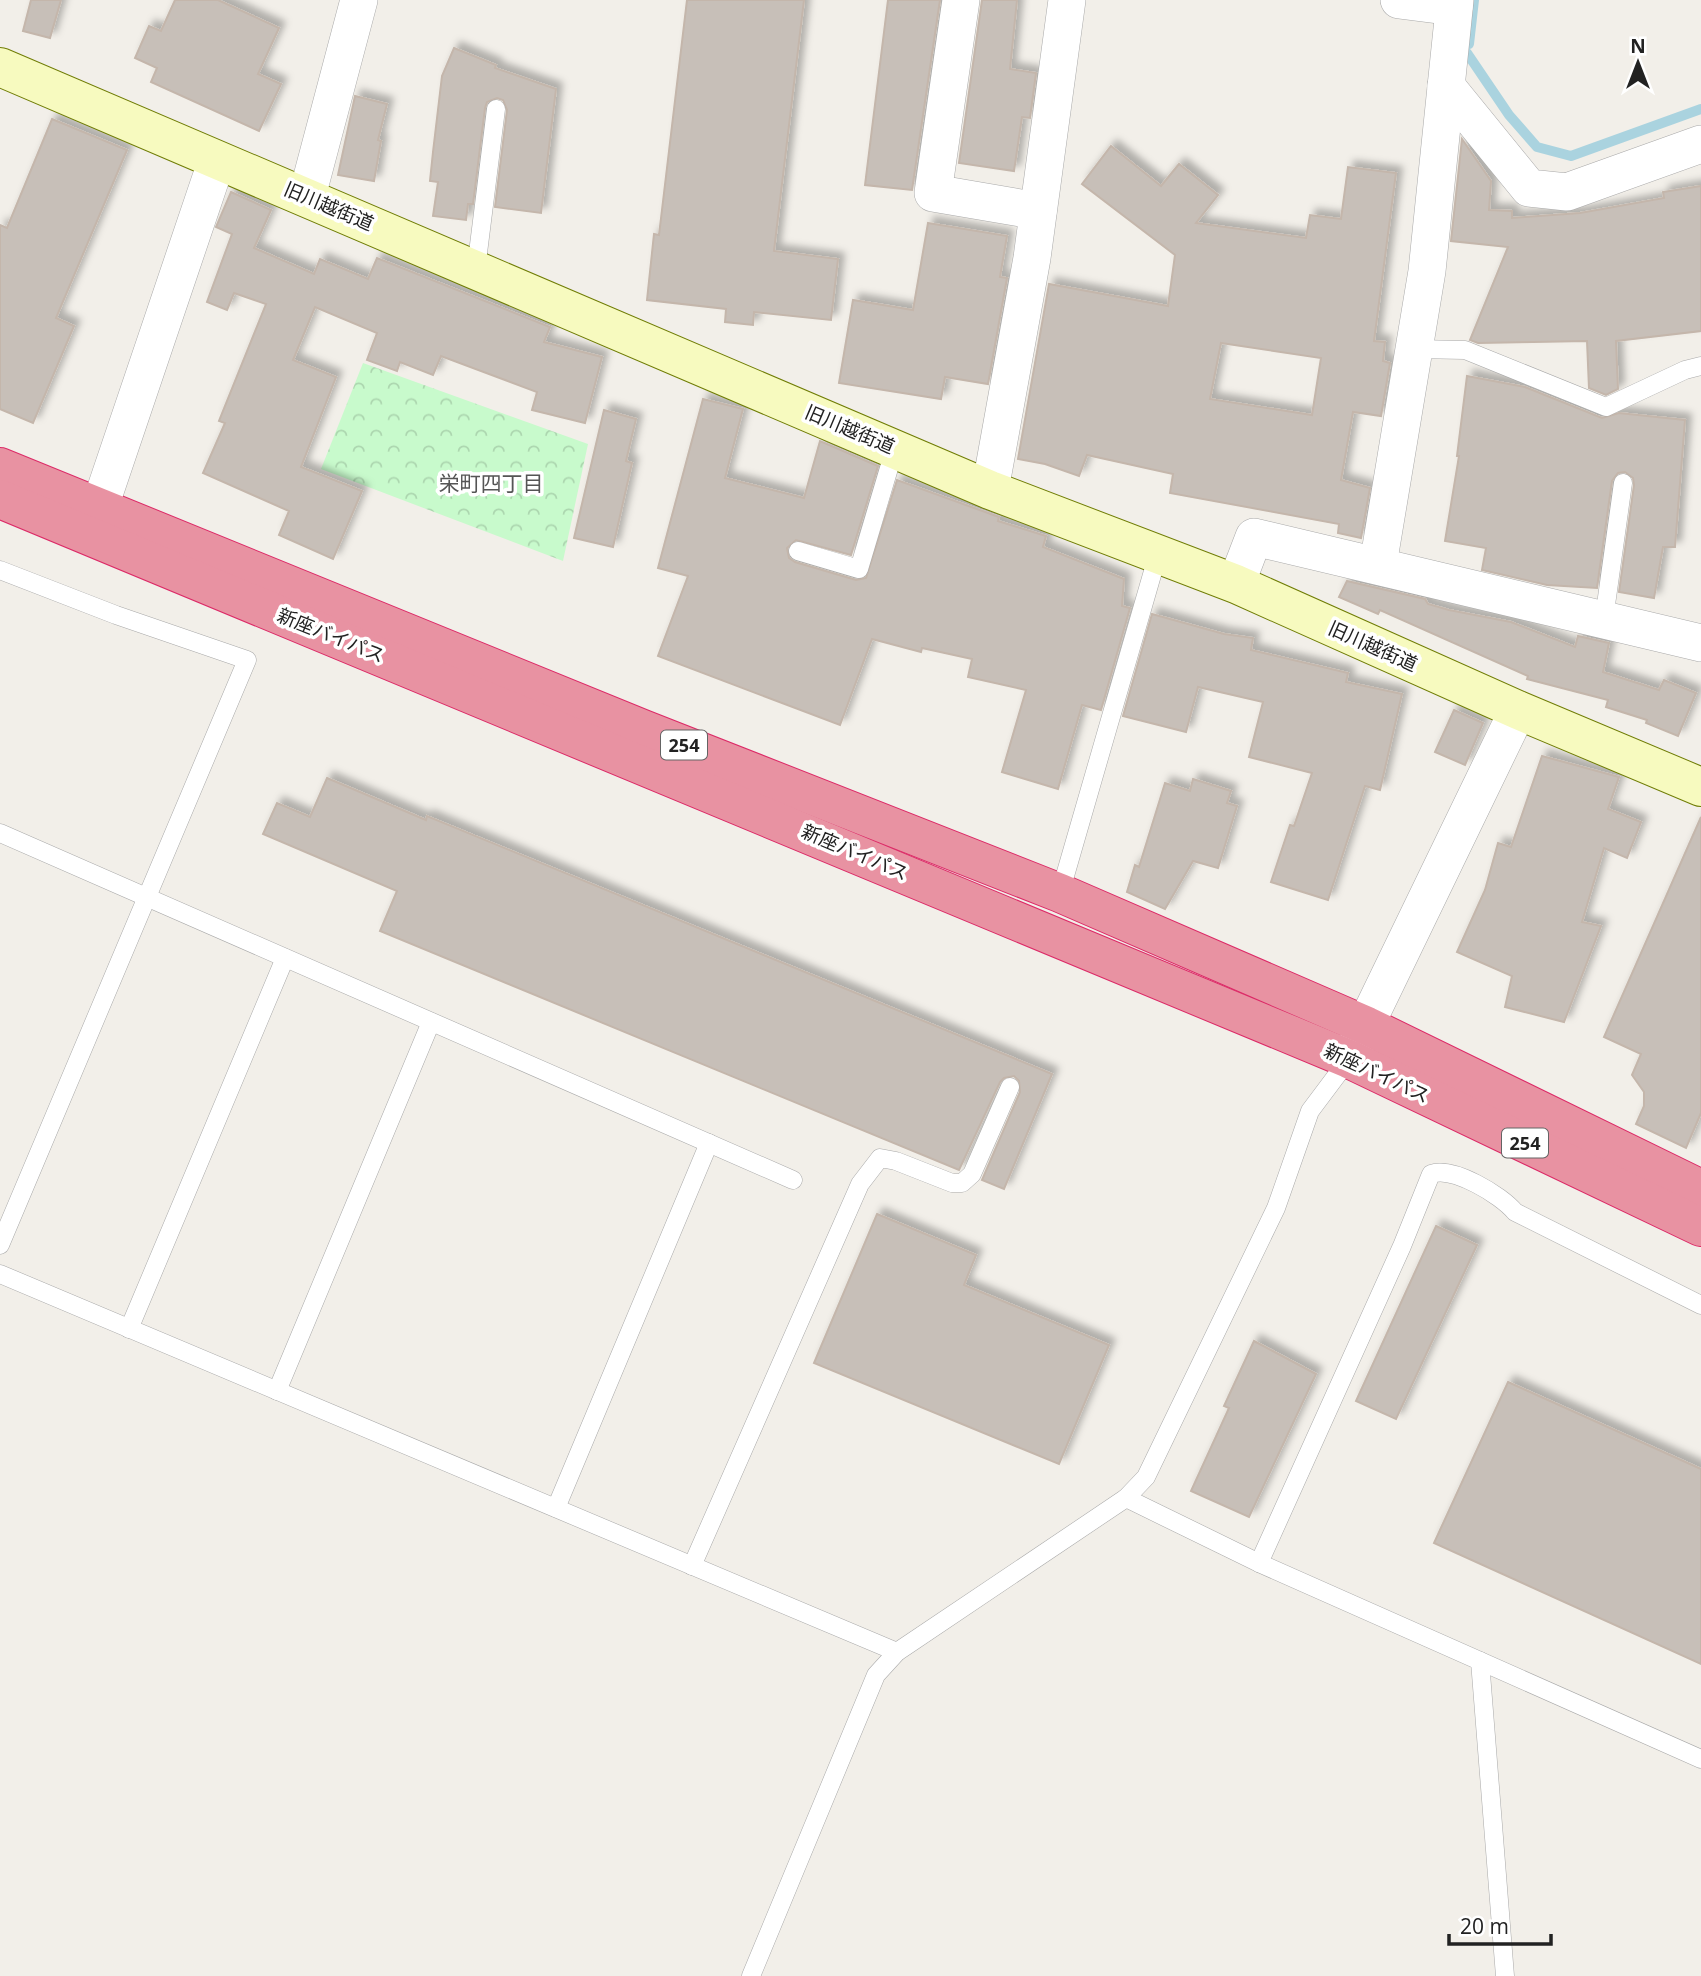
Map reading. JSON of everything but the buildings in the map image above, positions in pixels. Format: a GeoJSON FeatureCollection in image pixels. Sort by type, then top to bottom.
{"type":"FeatureCollection","features":[{"type":"Feature","properties":{"kind":"highway","name":"新座バイパス"},"geometry":{"type":"LineString","coordinates":[[0,467],[643,729],[1060,893],[1367,1026],[1701,1189]]}},
{"type":"Feature","properties":{"kind":"highway","name":"新座バイパス"},"geometry":{"type":"LineString","coordinates":[[0,499],[1349,1059],[1701,1227]]}},
{"type":"Feature","properties":{"kind":"main road","name":"旧川越街道"},"geometry":{"type":"LineString","coordinates":[[0,67],[990,490],[1236,584],[1518,710],[1701,787]]}},
{"type":"Feature","properties":{"kind":"street"},"geometry":{"type":"LineString","coordinates":[[307,196],[359,0]]}},
{"type":"Feature","properties":{"kind":"street"},"geometry":{"type":"LineString","coordinates":[[961,0],[933,193],[1038,211]]}},
{"type":"Feature","properties":{"kind":"street"},"geometry":{"type":"LineString","coordinates":[[990,490],[1038,211],[1067,0]]}},
{"type":"Feature","properties":{"kind":"street"},"geometry":{"type":"LineString","coordinates":[[1378,565],[1427,271],[1454,3],[1399,0]]}},
{"type":"Feature","properties":{"kind":"street"},"geometry":{"type":"LineString","coordinates":[[1446,86],[1529,188],[1567,192],[1701,144]]}},
{"type":"Feature","properties":{"kind":"street"},"geometry":{"type":"LineString","coordinates":[[99,509],[217,160]]}},
{"type":"Feature","properties":{"kind":"street"},"geometry":{"type":"LineString","coordinates":[[1236,584],[1254,537],[1701,643]]}},
{"type":"Feature","properties":{"kind":"street"},"geometry":{"type":"LineString","coordinates":[[1349,1059],[1518,710]]}},
{"type":"Feature","properties":{"kind":"lane"},"geometry":{"type":"LineString","coordinates":[[476,269],[496,109]]}},
{"type":"Feature","properties":{"kind":"lane"},"geometry":{"type":"LineString","coordinates":[[1414,349],[1465,350],[1606,407],[1685,370],[1701,366]]}},
{"type":"Feature","properties":{"kind":"lane"},"geometry":{"type":"LineString","coordinates":[[798,551],[859,569],[895,449]]}},
{"type":"Feature","properties":{"kind":"lane"},"geometry":{"type":"LineString","coordinates":[[1604,619],[1623,483]]}},
{"type":"Feature","properties":{"kind":"lane"},"geometry":{"type":"LineString","coordinates":[[1060,893],[1158,554]]}},
{"type":"Feature","properties":{"kind":"lane"},"geometry":{"type":"LineString","coordinates":[[0,570],[116,615],[247,660],[0,1245]]}},
{"type":"Feature","properties":{"kind":"lane"},"geometry":{"type":"LineString","coordinates":[[0,835],[793,1180]]}},
{"type":"Feature","properties":{"kind":"lane"},"geometry":{"type":"LineString","coordinates":[[130,1329],[285,958]]}},
{"type":"Feature","properties":{"kind":"lane"},"geometry":{"type":"LineString","coordinates":[[277,1391],[431,1022]]}},
{"type":"Feature","properties":{"kind":"lane"},"geometry":{"type":"LineString","coordinates":[[751,1976],[876,1675],[897,1652],[1126,1498],[1146,1478],[1276,1208],[1310,1111],[1349,1059]]}},
{"type":"Feature","properties":{"kind":"lane"},"geometry":{"type":"LineString","coordinates":[[692,1566],[860,1184],[869,1170],[880,1158],[896,1161],[952,1183],[962,1183],[972,1174],[1010,1087]]}},
{"type":"Feature","properties":{"kind":"lane"},"geometry":{"type":"LineString","coordinates":[[556,1508],[709,1143]]}},
{"type":"Feature","properties":{"kind":"lane"},"geometry":{"type":"LineString","coordinates":[[1259,1563],[1402,1246],[1431,1174],[1441,1170],[1452,1172],[1507,1202],[1515,1212],[1701,1305]]}},
{"type":"Feature","properties":{"kind":"lane"},"geometry":{"type":"LineString","coordinates":[[0,1274],[897,1652]]}},
{"type":"Feature","properties":{"kind":"lane"},"geometry":{"type":"LineString","coordinates":[[1126,1498],[1259,1563],[1701,1759]]}},
{"type":"Feature","properties":{"kind":"lane"},"geometry":{"type":"LineString","coordinates":[[1480,1661],[1505,1976]]}},
{"type":"Feature","properties":{"kind":"green space"},"geometry":{"type":"Polygon","coordinates":[[[363,363],[588,444],[563,561],[321,469],[363,363]]]}},
{"type":"Feature","properties":{"kind":"waterway"},"geometry":{"type":"LineString","coordinates":[[1469,44],[1474,0]]}},
{"type":"Feature","properties":{"kind":"waterway"},"geometry":{"type":"LineString","coordinates":[[1467,53],[1509,115],[1537,147],[1571,156],[1701,109]]}},
{"type":"Feature","properties":{"kind":"district","name":"栄町四丁目"},"geometry":{"type":"Point","coordinates":[491,483]}}]}
